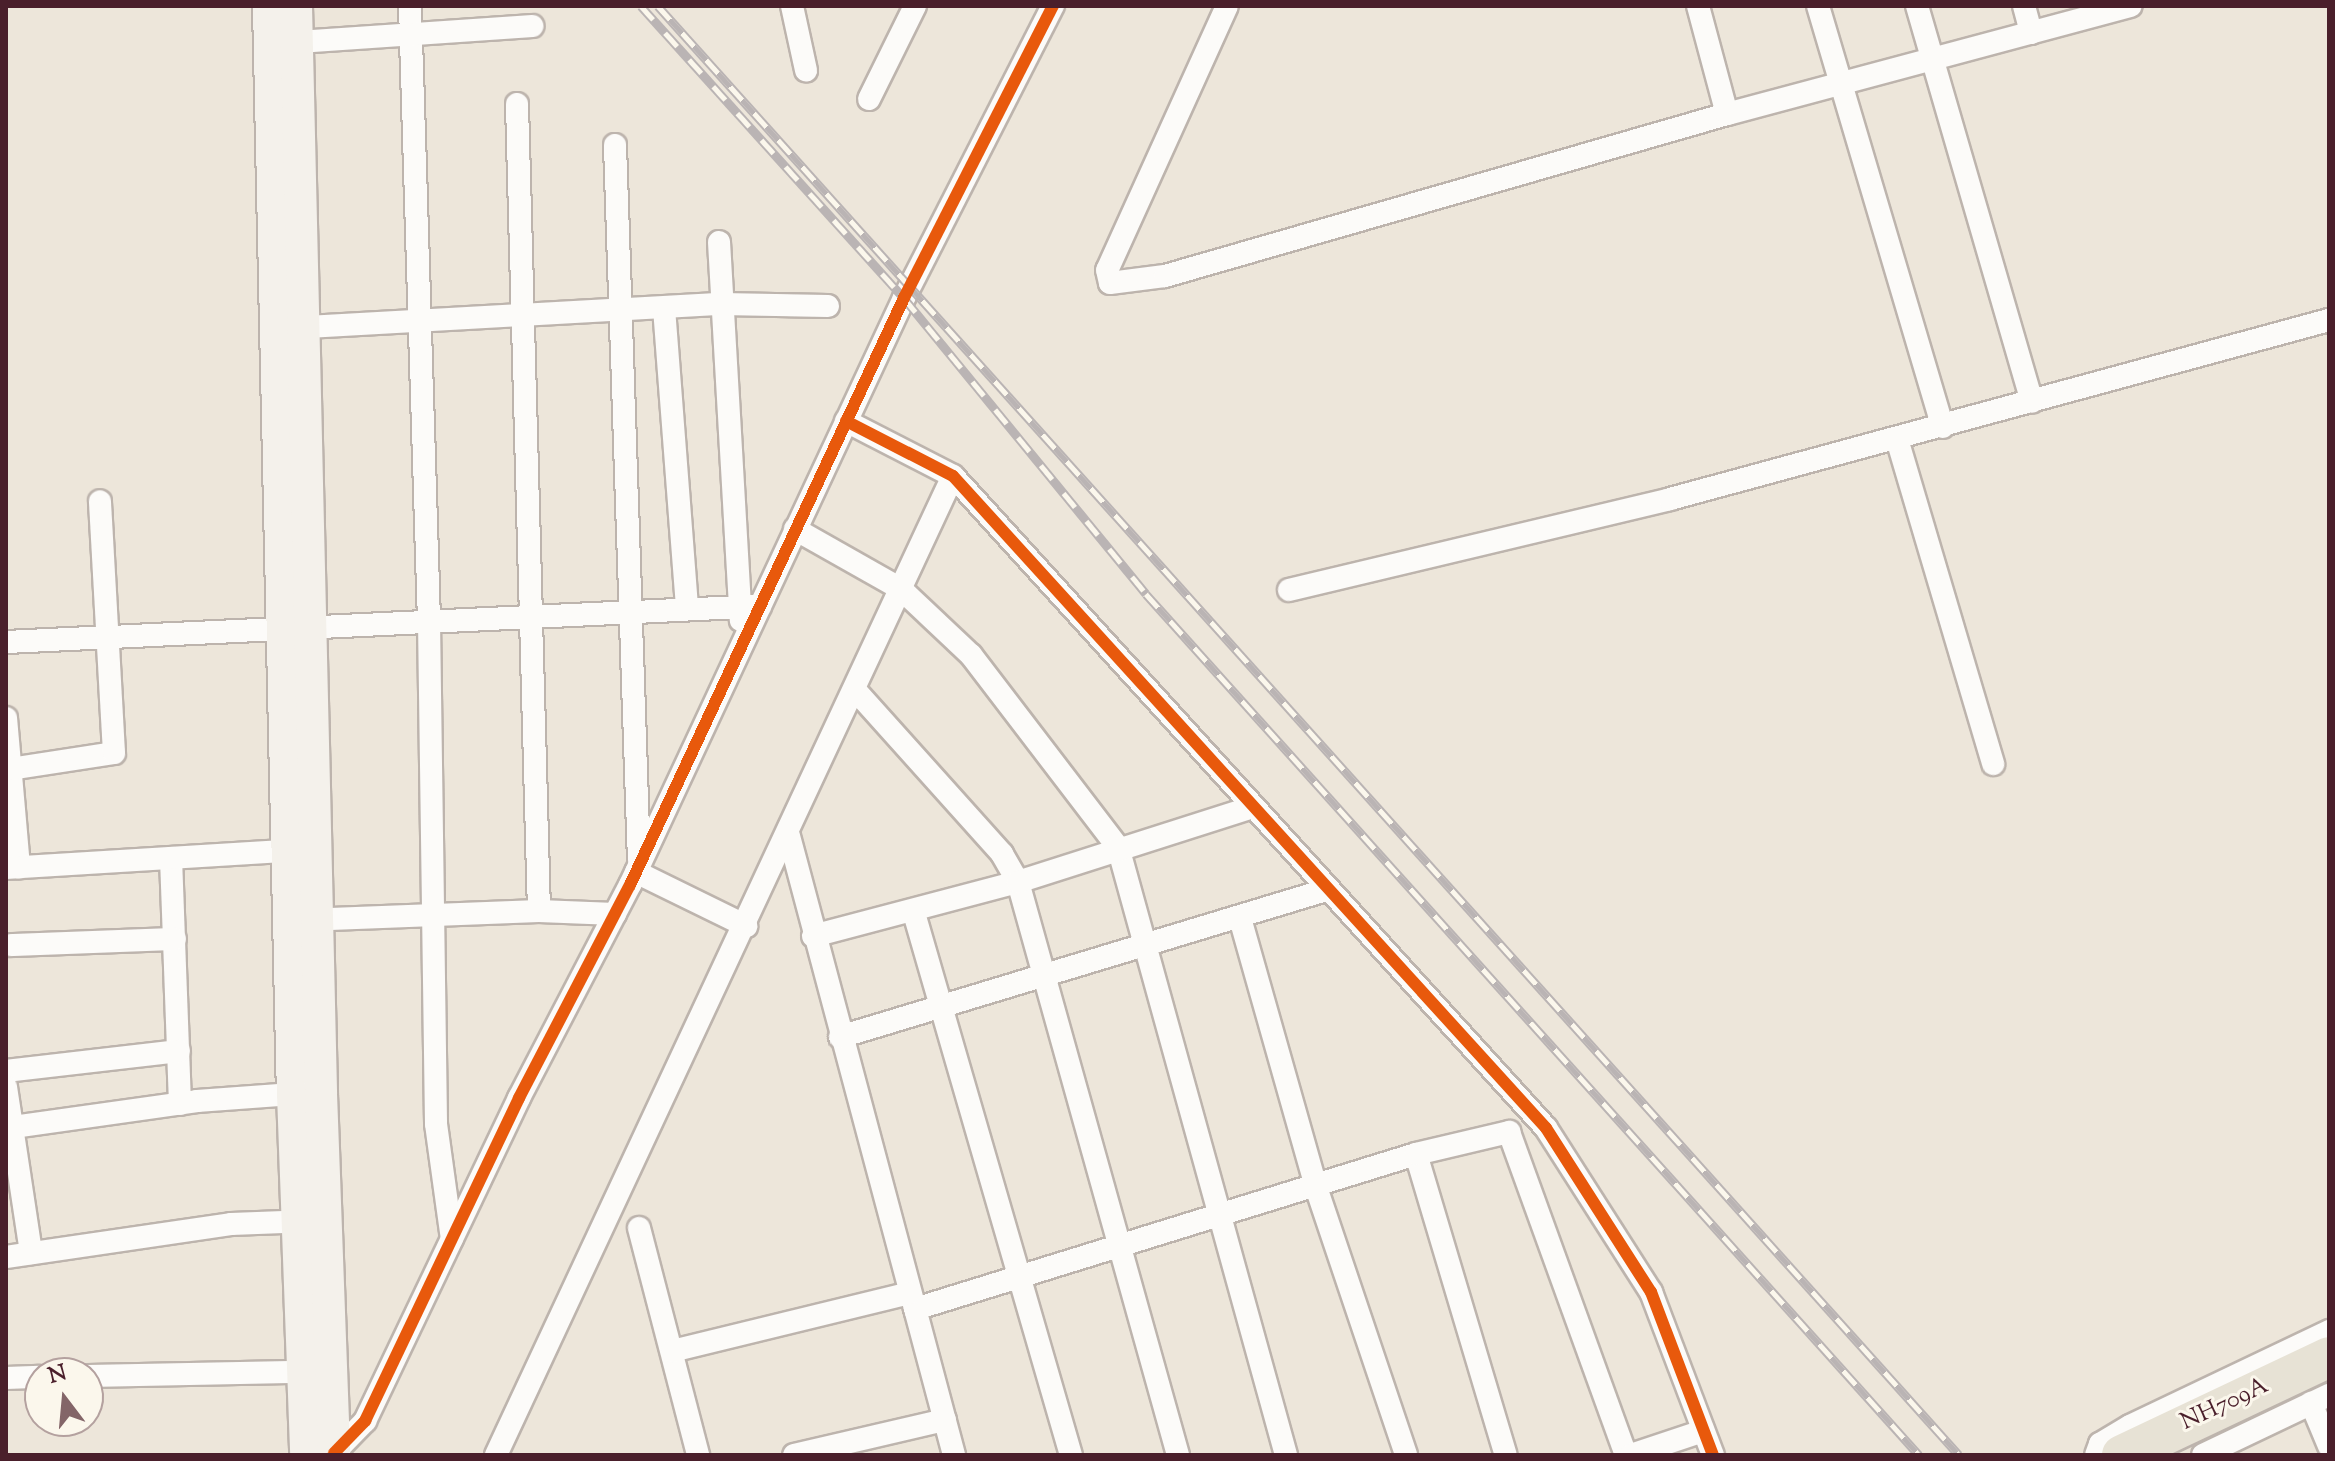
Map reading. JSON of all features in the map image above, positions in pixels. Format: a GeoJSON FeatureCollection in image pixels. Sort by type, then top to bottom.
{"type":"FeatureCollection","features":[{"type":"Feature","properties":{"kind":"highway","name":"NH709A"},"geometry":{"type":"LineString","coordinates":[[2122,1455],[2329,1357]]}},
{"type":"Feature","properties":{"kind":"main road"},"geometry":{"type":"LineString","coordinates":[[269,6],[290,328],[311,1221],[325,1454]]}},
{"type":"Feature","properties":{"kind":"main road"},"geometry":{"type":"LineString","coordinates":[[290,328],[298,42],[296,6]]}},
{"type":"Feature","properties":{"kind":"main road"},"geometry":{"type":"LineString","coordinates":[[305,920],[293,1094],[311,1221],[303,1372],[325,1454]]}},
{"type":"Feature","properties":{"kind":"street"},"geometry":{"type":"LineString","coordinates":[[410,6],[429,621],[436,1124],[452,1240]]}},
{"type":"Feature","properties":{"kind":"street"},"geometry":{"type":"LineString","coordinates":[[792,6],[806,70]]}},
{"type":"Feature","properties":{"kind":"street"},"geometry":{"type":"LineString","coordinates":[[896,6],[902,32]]}},
{"type":"Feature","properties":{"kind":"street"},"geometry":{"type":"LineString","coordinates":[[869,99],[915,6]]}},
{"type":"Feature","properties":{"kind":"street"},"geometry":{"type":"LineString","coordinates":[[749,606],[795,529],[1053,6]]}},
{"type":"Feature","properties":{"kind":"street"},"geometry":{"type":"LineString","coordinates":[[1227,6],[1107,270],[1110,283],[1165,276],[1727,114],[2131,6]]}},
{"type":"Feature","properties":{"kind":"street"},"geometry":{"type":"LineString","coordinates":[[1698,6],[1727,114]]}},
{"type":"Feature","properties":{"kind":"street"},"geometry":{"type":"LineString","coordinates":[[1818,6],[1943,427]]}},
{"type":"Feature","properties":{"kind":"street"},"geometry":{"type":"LineString","coordinates":[[1917,6],[2032,402]]}},
{"type":"Feature","properties":{"kind":"street"},"geometry":{"type":"LineString","coordinates":[[2024,6],[2031,33]]}},
{"type":"Feature","properties":{"kind":"street"},"geometry":{"type":"LineString","coordinates":[[298,42],[532,26]]}},
{"type":"Feature","properties":{"kind":"street"},"geometry":{"type":"LineString","coordinates":[[517,104],[522,160],[528,615],[539,911]]}},
{"type":"Feature","properties":{"kind":"street"},"geometry":{"type":"LineString","coordinates":[[615,145],[638,869]]}},
{"type":"Feature","properties":{"kind":"street"},"geometry":{"type":"LineString","coordinates":[[325,1454],[365,1421],[638,869],[743,639],[749,606],[721,304],[719,242]]}},
{"type":"Feature","properties":{"kind":"street"},"geometry":{"type":"LineString","coordinates":[[290,328],[522,318],[721,304],[828,306]]}},
{"type":"Feature","properties":{"kind":"street"},"geometry":{"type":"LineString","coordinates":[[664,308],[687,607]]}},
{"type":"Feature","properties":{"kind":"street"},"geometry":{"type":"LineString","coordinates":[[1289,590],[1897,439],[2329,320]]}},
{"type":"Feature","properties":{"kind":"street"},"geometry":{"type":"LineString","coordinates":[[846,421],[953,476],[1148,686],[1326,890],[1546,1128],[1651,1292],[1713,1455]]}},
{"type":"Feature","properties":{"kind":"street"},"geometry":{"type":"LineString","coordinates":[[1897,439],[1993,764]]}},
{"type":"Feature","properties":{"kind":"street"},"geometry":{"type":"LineString","coordinates":[[496,1455],[789,836],[953,476]]}},
{"type":"Feature","properties":{"kind":"street"},"geometry":{"type":"LineString","coordinates":[[10,769],[112,756],[100,501]]}},
{"type":"Feature","properties":{"kind":"street"},"geometry":{"type":"LineString","coordinates":[[795,529],[901,589],[971,655],[1118,847],[1286,1455]]}},
{"type":"Feature","properties":{"kind":"street"},"geometry":{"type":"LineString","coordinates":[[6,642],[628,609],[749,606]]}},
{"type":"Feature","properties":{"kind":"street"},"geometry":{"type":"LineString","coordinates":[[856,691],[992,843],[1018,882],[1116,1246],[1178,1455]]}},
{"type":"Feature","properties":{"kind":"street"},"geometry":{"type":"LineString","coordinates":[[6,718],[12,867],[302,850]]}},
{"type":"Feature","properties":{"kind":"street"},"geometry":{"type":"LineString","coordinates":[[813,936],[914,913],[1253,807]]}},
{"type":"Feature","properties":{"kind":"street"},"geometry":{"type":"LineString","coordinates":[[789,836],[813,936],[954,1455]]}},
{"type":"Feature","properties":{"kind":"street"},"geometry":{"type":"LineString","coordinates":[[171,858],[180,1104]]}},
{"type":"Feature","properties":{"kind":"street"},"geometry":{"type":"LineString","coordinates":[[638,869],[746,926]]}},
{"type":"Feature","properties":{"kind":"street"},"geometry":{"type":"LineString","coordinates":[[840,1037],[1146,948],[1326,890]]}},
{"type":"Feature","properties":{"kind":"street"},"geometry":{"type":"LineString","coordinates":[[305,920],[539,911],[615,914]]}},
{"type":"Feature","properties":{"kind":"street"},"geometry":{"type":"LineString","coordinates":[[914,913],[945,1008],[1071,1455]]}},
{"type":"Feature","properties":{"kind":"street"},"geometry":{"type":"LineString","coordinates":[[1240,918],[1316,1187],[1406,1455]]}},
{"type":"Feature","properties":{"kind":"street"},"geometry":{"type":"LineString","coordinates":[[11,945],[175,939]]}},
{"type":"Feature","properties":{"kind":"street"},"geometry":{"type":"LineString","coordinates":[[6,1071],[179,1051]]}},
{"type":"Feature","properties":{"kind":"street"},"geometry":{"type":"LineString","coordinates":[[6,1087],[9,1127],[31,1253]]}},
{"type":"Feature","properties":{"kind":"street"},"geometry":{"type":"LineString","coordinates":[[9,1127],[180,1104],[293,1094]]}},
{"type":"Feature","properties":{"kind":"street"},"geometry":{"type":"LineString","coordinates":[[672,1351],[913,1301],[1021,1275],[1416,1154],[1504,1132],[1515,1139],[1628,1455],[1703,1431]]}},
{"type":"Feature","properties":{"kind":"street"},"geometry":{"type":"LineString","coordinates":[[1416,1154],[1506,1455]]}},
{"type":"Feature","properties":{"kind":"street"},"geometry":{"type":"LineString","coordinates":[[6,1257],[231,1224],[311,1221]]}},
{"type":"Feature","properties":{"kind":"street"},"geometry":{"type":"LineString","coordinates":[[639,1228],[698,1455]]}},
{"type":"Feature","properties":{"kind":"street"},"geometry":{"type":"LineString","coordinates":[[2096,1455],[2100,1444],[2130,1426],[2329,1331]]}},
{"type":"Feature","properties":{"kind":"street"},"geometry":{"type":"LineString","coordinates":[[104,1376],[303,1372]]}},
{"type":"Feature","properties":{"kind":"street"},"geometry":{"type":"LineString","coordinates":[[2209,1454],[2320,1399],[2329,1446]]}},
{"type":"Feature","properties":{"kind":"street"},"geometry":{"type":"LineString","coordinates":[[794,1455],[945,1420]]}},
{"type":"Feature","properties":{"kind":"railway"},"geometry":{"type":"LineString","coordinates":[[641,6],[904,298],[1146,594],[1919,1455]]}},
{"type":"Feature","properties":{"kind":"railway"},"geometry":{"type":"LineString","coordinates":[[658,6],[1959,1455]]}},
{"type":"Feature","properties":{"kind":"cycle path"},"geometry":{"type":"LineString","coordinates":[[334,1453],[365,1421],[519,1098],[630,885],[904,298],[1053,6]]}},
{"type":"Feature","properties":{"kind":"cycle path"},"geometry":{"type":"LineString","coordinates":[[846,421],[953,476],[1546,1128],[1651,1292],[1713,1455]]}}]}
